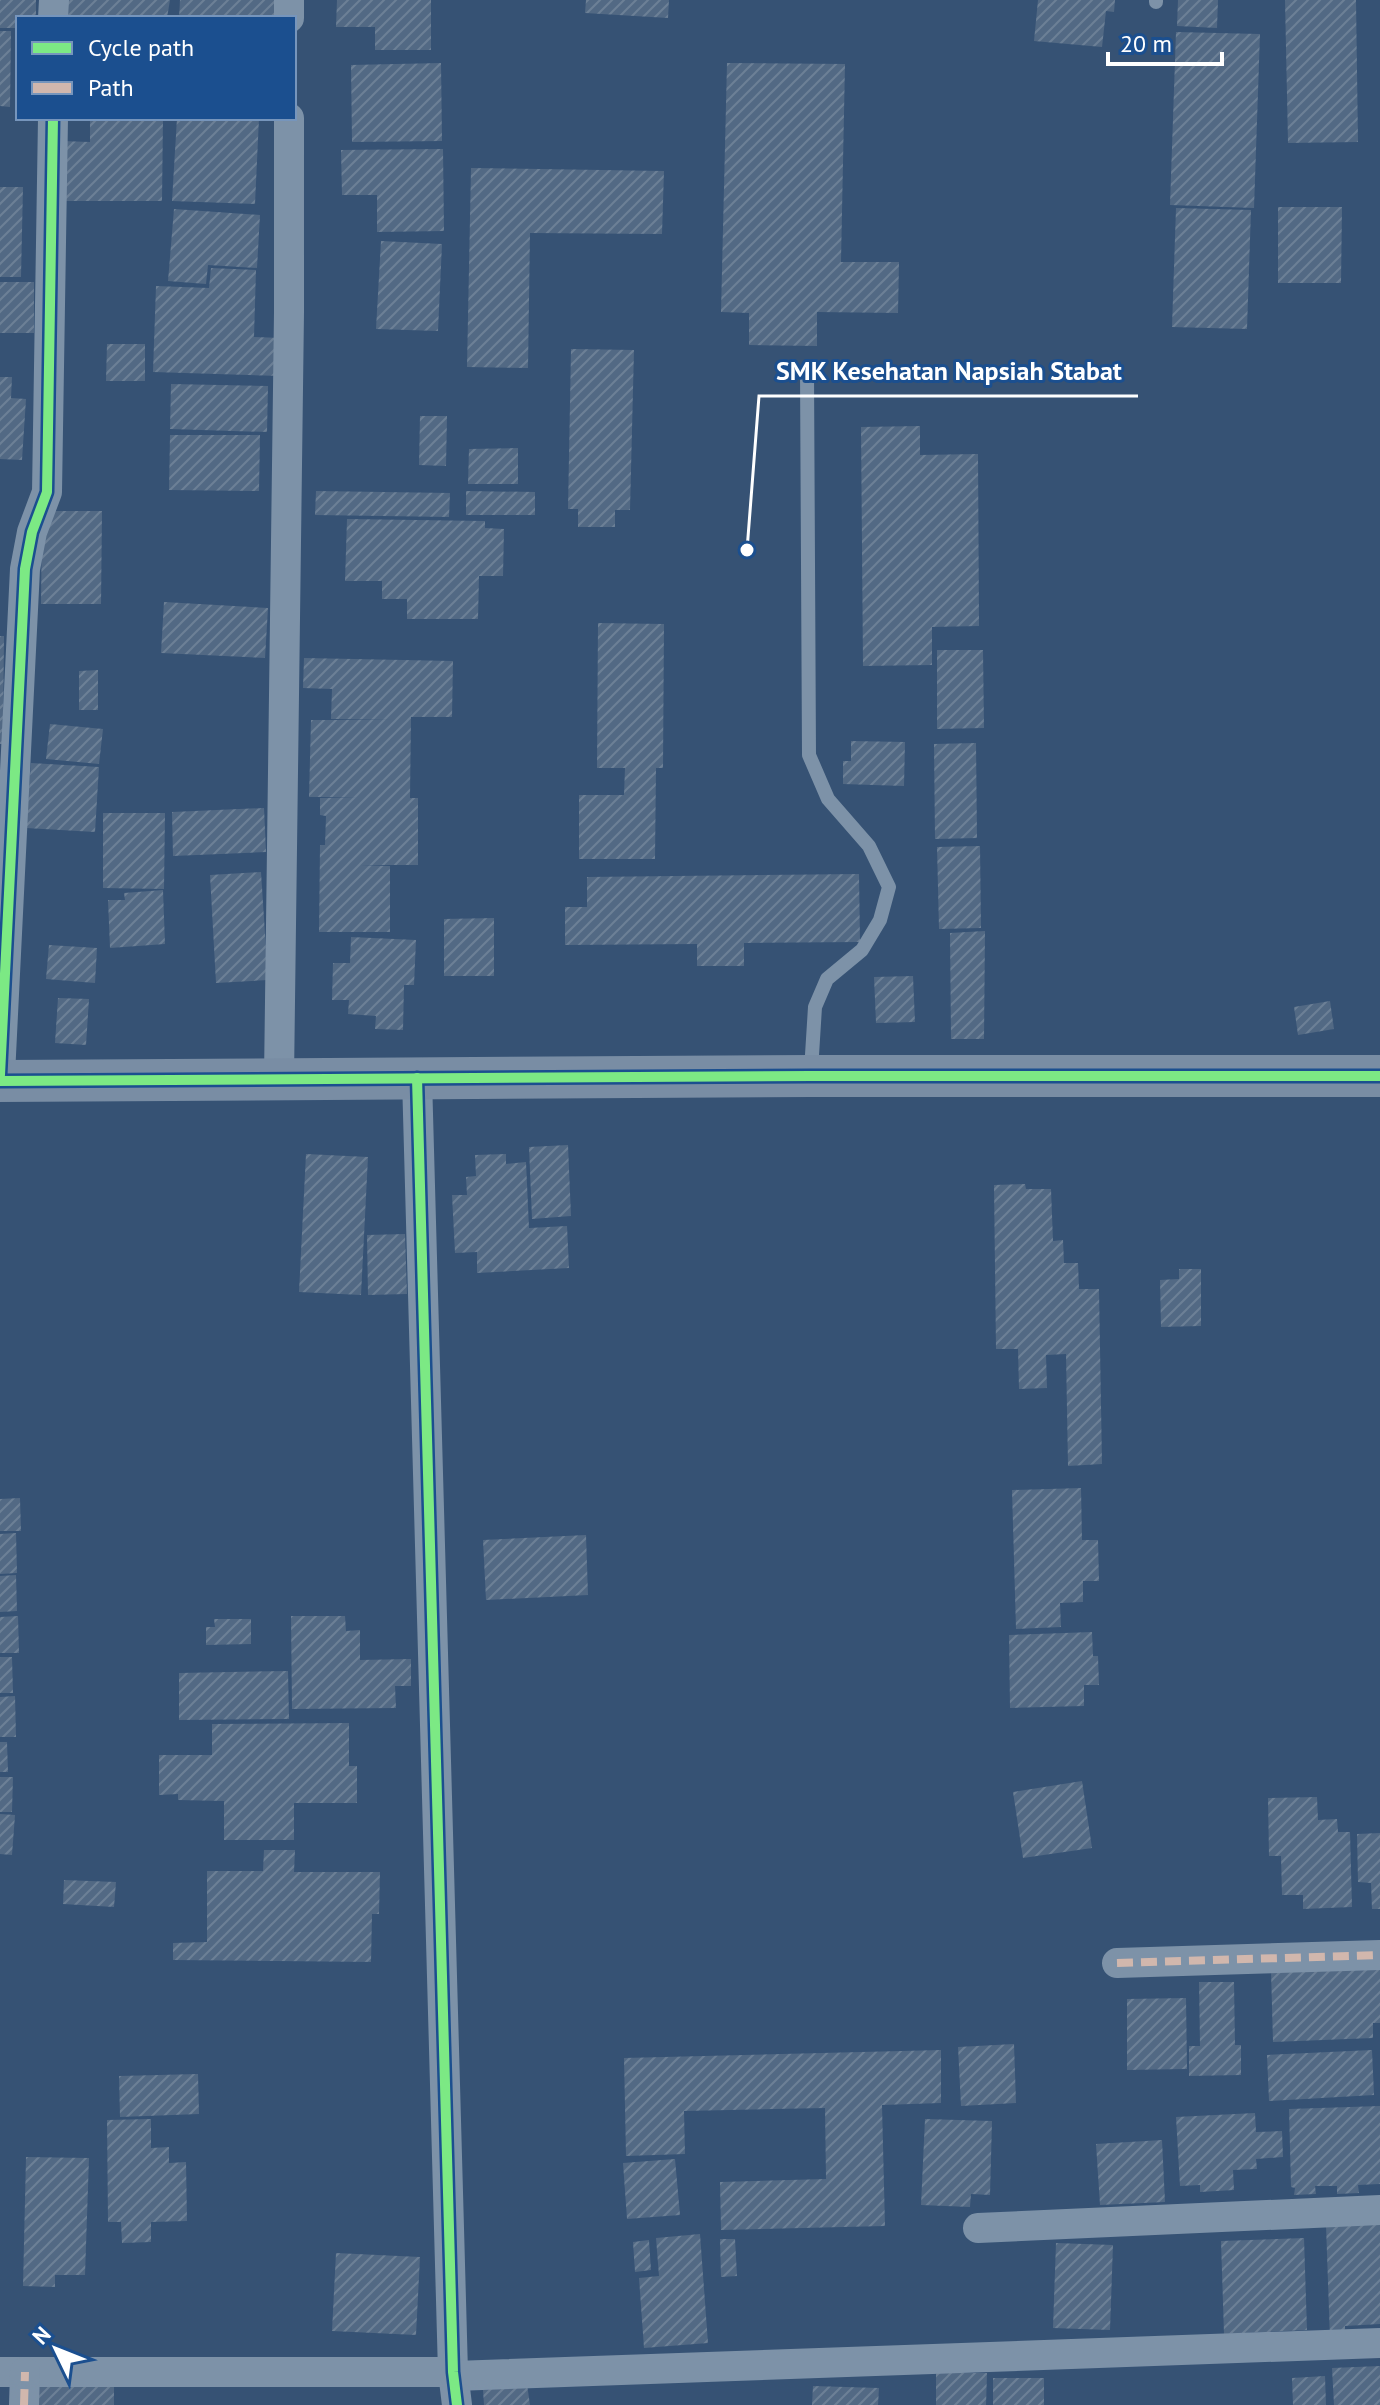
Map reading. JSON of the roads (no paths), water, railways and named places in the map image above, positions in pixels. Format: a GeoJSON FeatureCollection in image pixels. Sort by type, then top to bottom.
{"type":"FeatureCollection","features":[{"type":"Feature","properties":{"kind":"street"},"geometry":{"type":"LineString","coordinates":[[53,120],[47,492],[32,532],[25,569],[0,1078],[1380,1076]]}},
{"type":"Feature","properties":{"kind":"street"},"geometry":{"type":"LineString","coordinates":[[279,1078],[289,120]]}},
{"type":"Feature","properties":{"kind":"street"},"geometry":{"type":"LineString","coordinates":[[417,1078],[455,2384]]}},
{"type":"Feature","properties":{"kind":"street"},"geometry":{"type":"LineString","coordinates":[[1117,1963],[1380,1955]]}},
{"type":"Feature","properties":{"kind":"street"},"geometry":{"type":"LineString","coordinates":[[978,2228],[1380,2210]]}},
{"type":"Feature","properties":{"kind":"street"},"geometry":{"type":"LineString","coordinates":[[24,2405],[12,2372],[455,2384],[1380,2343]]}},
{"type":"Feature","properties":{"kind":"lane"},"geometry":{"type":"LineString","coordinates":[[807,371],[809,755],[828,799],[869,846],[889,887],[880,920],[862,950],[827,979],[815,1007],[811,1076]]}},
{"type":"Feature","properties":{"kind":"place","name":"SMK Kesehatan Napsiah Stabat"},"geometry":{"type":"Point","coordinates":[747,550]}}]}
